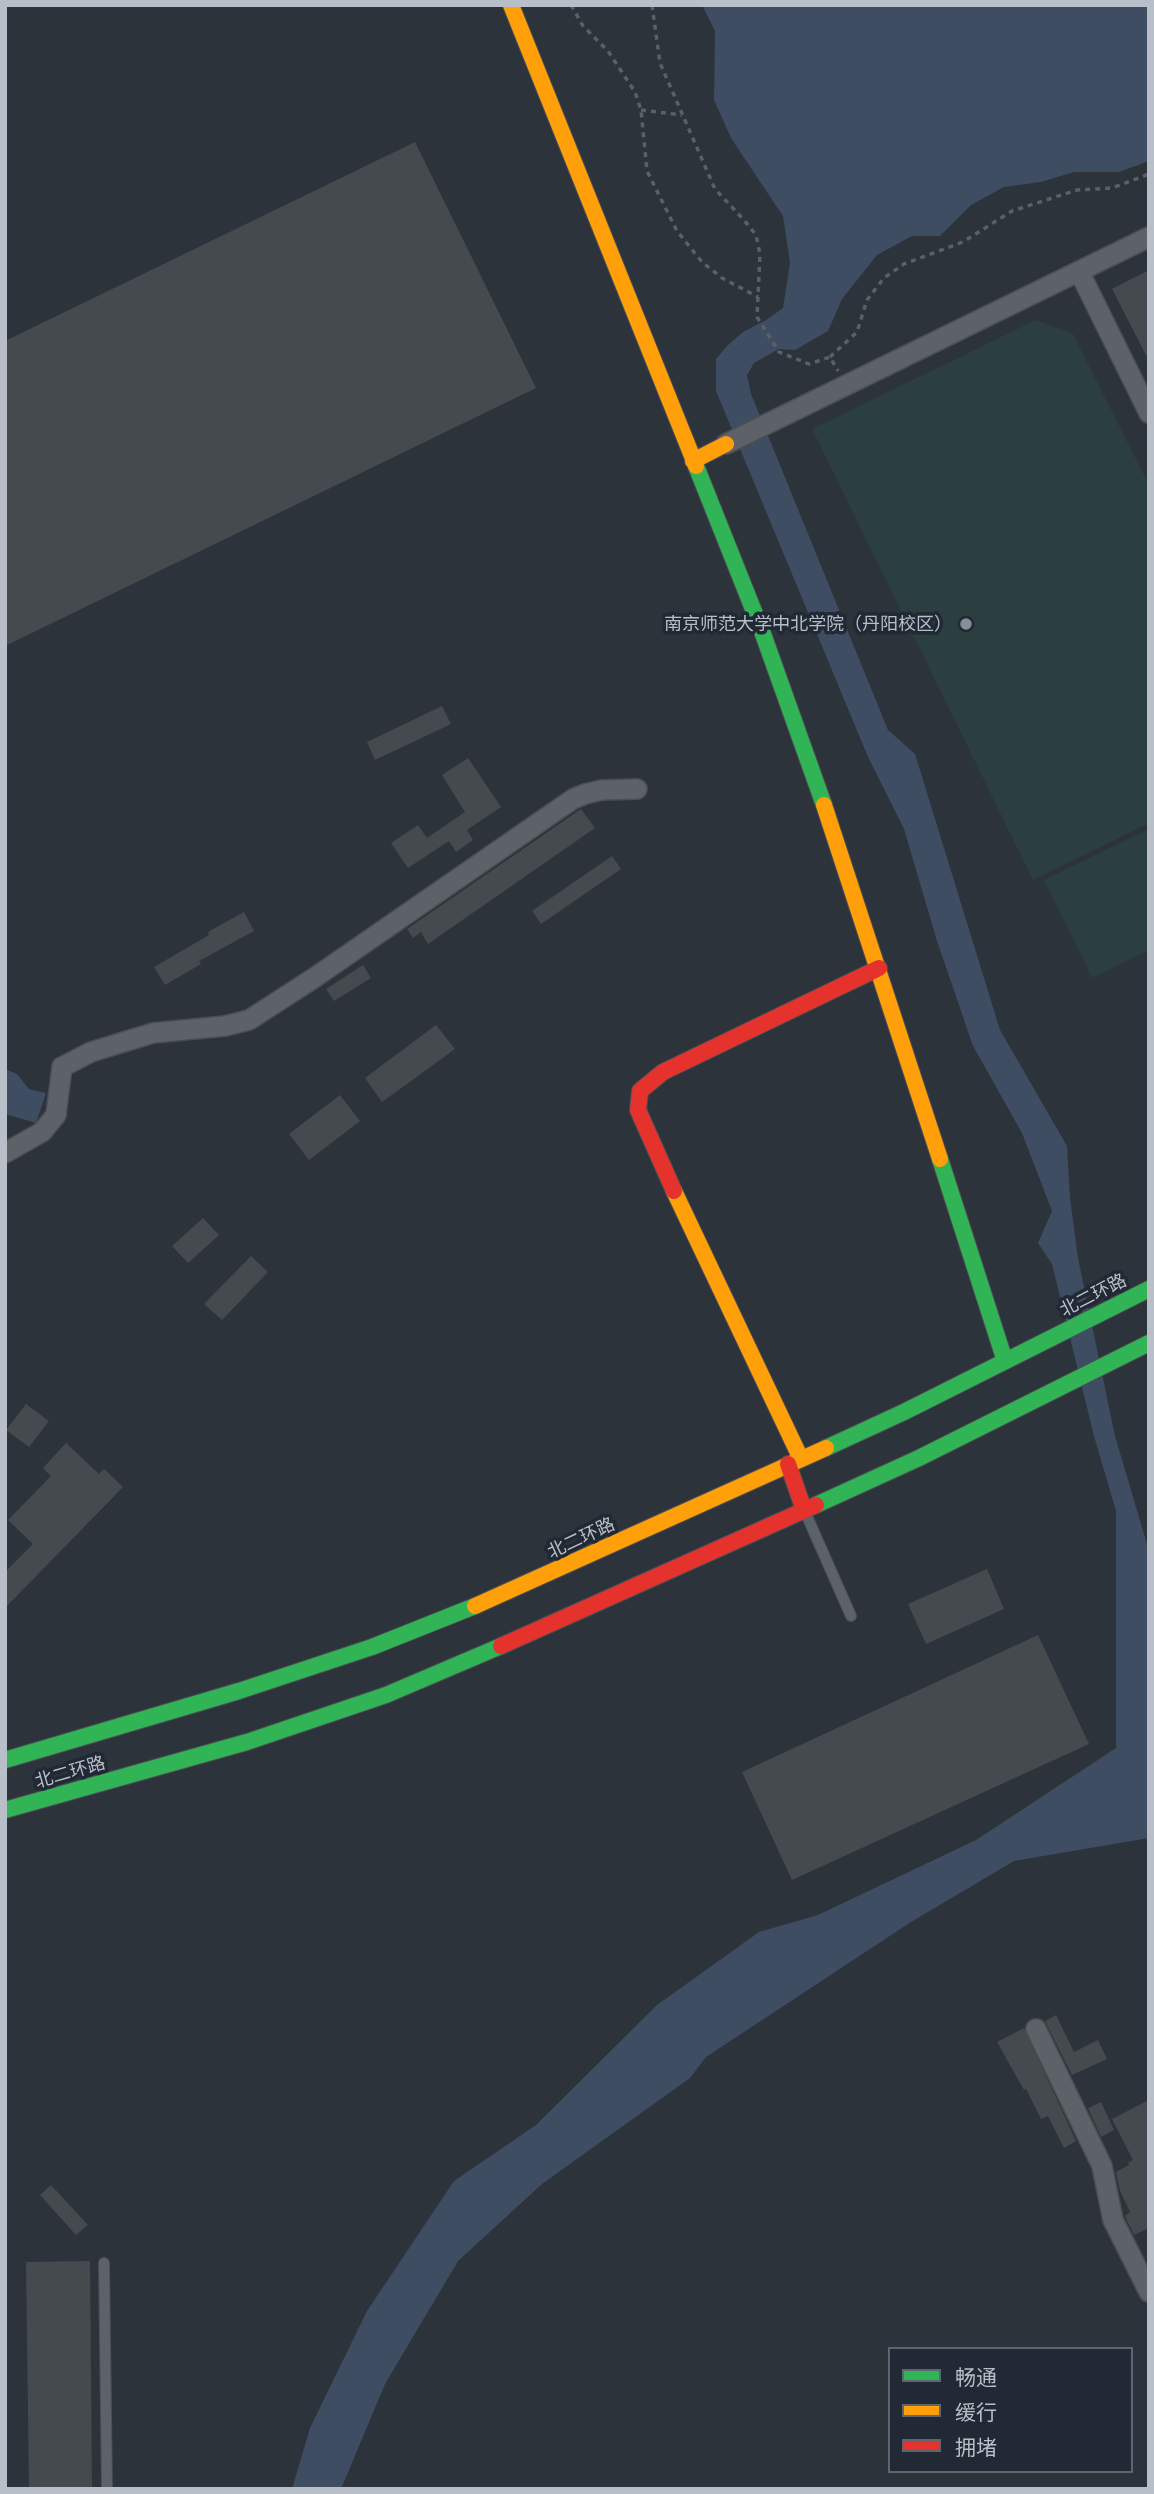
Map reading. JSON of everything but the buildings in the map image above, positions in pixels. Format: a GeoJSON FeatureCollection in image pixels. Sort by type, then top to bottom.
{"type":"FeatureCollection","features":[{"type":"Feature","properties":{"kind":"main road"},"geometry":{"type":"LineString","coordinates":[[511,5],[763,634],[843,857],[1005,1361]]}},
{"type":"Feature","properties":{"kind":"main road"},"geometry":{"type":"LineString","coordinates":[[693,461],[726,444]]}},
{"type":"Feature","properties":{"kind":"main road"},"geometry":{"type":"LineString","coordinates":[[804,1510],[794,1462],[645,1130],[638,1110],[640,1091],[663,1072],[879,968]]}},
{"type":"Feature","properties":{"kind":"main road","name":"北二环路"},"geometry":{"type":"LineString","coordinates":[[5,1760],[239,1691],[372,1647],[514,1590],[904,1412],[1149,1289]]}},
{"type":"Feature","properties":{"kind":"main road","name":"北二环路"},"geometry":{"type":"LineString","coordinates":[[5,1810],[247,1742],[386,1695],[528,1635],[919,1458],[1149,1343]]}},
{"type":"Feature","properties":{"kind":"street"},"geometry":{"type":"LineString","coordinates":[[726,444],[1149,237]]}},
{"type":"Feature","properties":{"kind":"street"},"geometry":{"type":"LineString","coordinates":[[1079,271],[1149,413]]}},
{"type":"Feature","properties":{"kind":"street"},"geometry":{"type":"LineString","coordinates":[[5,1153],[41,1132],[56,1115],[62,1067],[91,1052],[153,1033],[225,1026],[249,1020],[573,799],[602,790],[637,789]]}},
{"type":"Feature","properties":{"kind":"street"},"geometry":{"type":"LineString","coordinates":[[1035,2029],[1102,2166],[1113,2220],[1149,2292]]}},
{"type":"Feature","properties":{"kind":"lane"},"geometry":{"type":"LineString","coordinates":[[804,1510],[851,1616]]}},
{"type":"Feature","properties":{"kind":"lane"},"geometry":{"type":"LineString","coordinates":[[104,2263],[107,2489]]}},
{"type":"Feature","properties":{"kind":"path"},"geometry":{"type":"LineString","coordinates":[[571,5],[583,26],[607,51],[635,92],[641,110],[647,171],[677,231],[702,262],[722,278],[758,297]]}},
{"type":"Feature","properties":{"kind":"path"},"geometry":{"type":"LineString","coordinates":[[652,5],[660,62],[715,190],[756,235],[760,254],[757,317],[779,352],[809,364],[830,357],[857,331],[867,300],[884,278],[904,264],[963,242],[1012,211],[1077,190],[1112,188],[1149,174]]}},
{"type":"Feature","properties":{"kind":"path"},"geometry":{"type":"LineString","coordinates":[[641,110],[682,116]]}},
{"type":"Feature","properties":{"kind":"path"},"geometry":{"type":"LineString","coordinates":[[830,357],[846,384]]}},
{"type":"Feature","properties":{"kind":"shaded area"},"geometry":{"type":"Polygon","coordinates":[[[1036,320],[1073,334],[1149,485],[1149,823],[1033,880],[812,429],[1036,320]]]}},
{"type":"Feature","properties":{"kind":"shaded area"},"geometry":{"type":"Polygon","coordinates":[[[1149,829],[1149,950],[1092,978],[1044,880],[1149,829]]]}},
{"type":"Feature","properties":{"kind":"water"},"geometry":{"type":"Polygon","coordinates":[[[702,5],[1149,5],[1149,161],[1119,172],[1074,172],[1041,182],[1004,187],[971,205],[940,236],[912,236],[877,255],[842,299],[828,331],[795,350],[779,349],[754,363],[747,375],[751,394],[888,730],[915,754],[1000,1030],[1067,1146],[1078,1258],[1115,1436],[1149,1551],[1149,1838],[1014,1861],[911,1922],[706,2057],[690,2078],[542,2184],[458,2261],[385,2384],[341,2489],[292,2489],[310,2428],[367,2311],[454,2181],[536,2125],[657,2005],[759,1932],[818,1915],[976,1840],[1116,1748],[1116,1511],[1094,1436],[1052,1264],[1038,1243],[1052,1211],[1022,1133],[973,1046],[937,941],[904,829],[868,757],[716,391],[716,359],[743,332],[783,308],[790,263],[783,216],[731,138],[714,100],[715,31],[702,5]]]}},
{"type":"Feature","properties":{"kind":"water"},"geometry":{"type":"Polygon","coordinates":[[[5,1069],[17,1074],[29,1089],[46,1093],[36,1123],[5,1114],[5,1069]]]}},
{"type":"Feature","properties":{"kind":"traffic: fast"},"geometry":{"type":"LineString","coordinates":[[696,466],[763,634],[824,805]]}},
{"type":"Feature","properties":{"kind":"traffic: fast"},"geometry":{"type":"LineString","coordinates":[[940,1159],[1005,1361]]}},
{"type":"Feature","properties":{"kind":"traffic: fast"},"geometry":{"type":"LineString","coordinates":[[826,1448],[904,1412],[1149,1289]]}},
{"type":"Feature","properties":{"kind":"traffic: fast"},"geometry":{"type":"LineString","coordinates":[[816,1505],[919,1458],[1149,1343]]}},
{"type":"Feature","properties":{"kind":"traffic: fast"},"geometry":{"type":"LineString","coordinates":[[5,1760],[239,1691],[372,1647],[475,1606]]}},
{"type":"Feature","properties":{"kind":"traffic: fast"},"geometry":{"type":"LineString","coordinates":[[5,1810],[247,1742],[386,1695],[501,1646]]}},
{"type":"Feature","properties":{"kind":"traffic: slow"},"geometry":{"type":"LineString","coordinates":[[511,5],[696,466]]}},
{"type":"Feature","properties":{"kind":"traffic: slow"},"geometry":{"type":"LineString","coordinates":[[693,461],[726,444]]}},
{"type":"Feature","properties":{"kind":"traffic: slow"},"geometry":{"type":"LineString","coordinates":[[824,805],[940,1159]]}},
{"type":"Feature","properties":{"kind":"traffic: slow"},"geometry":{"type":"LineString","coordinates":[[674,1191],[801,1459]]}},
{"type":"Feature","properties":{"kind":"traffic: slow"},"geometry":{"type":"LineString","coordinates":[[475,1606],[826,1448]]}},
{"type":"Feature","properties":{"kind":"traffic: jam"},"geometry":{"type":"LineString","coordinates":[[674,1191],[638,1110],[640,1091],[663,1072],[879,968]]}},
{"type":"Feature","properties":{"kind":"traffic: jam"},"geometry":{"type":"LineString","coordinates":[[788,1464],[804,1510]]}},
{"type":"Feature","properties":{"kind":"traffic: jam"},"geometry":{"type":"LineString","coordinates":[[501,1646],[816,1505]]}},
{"type":"Feature","properties":{"kind":"place","name":"南京师范大学中北学院（丹阳校区）"},"geometry":{"type":"Point","coordinates":[966,624]}}]}
